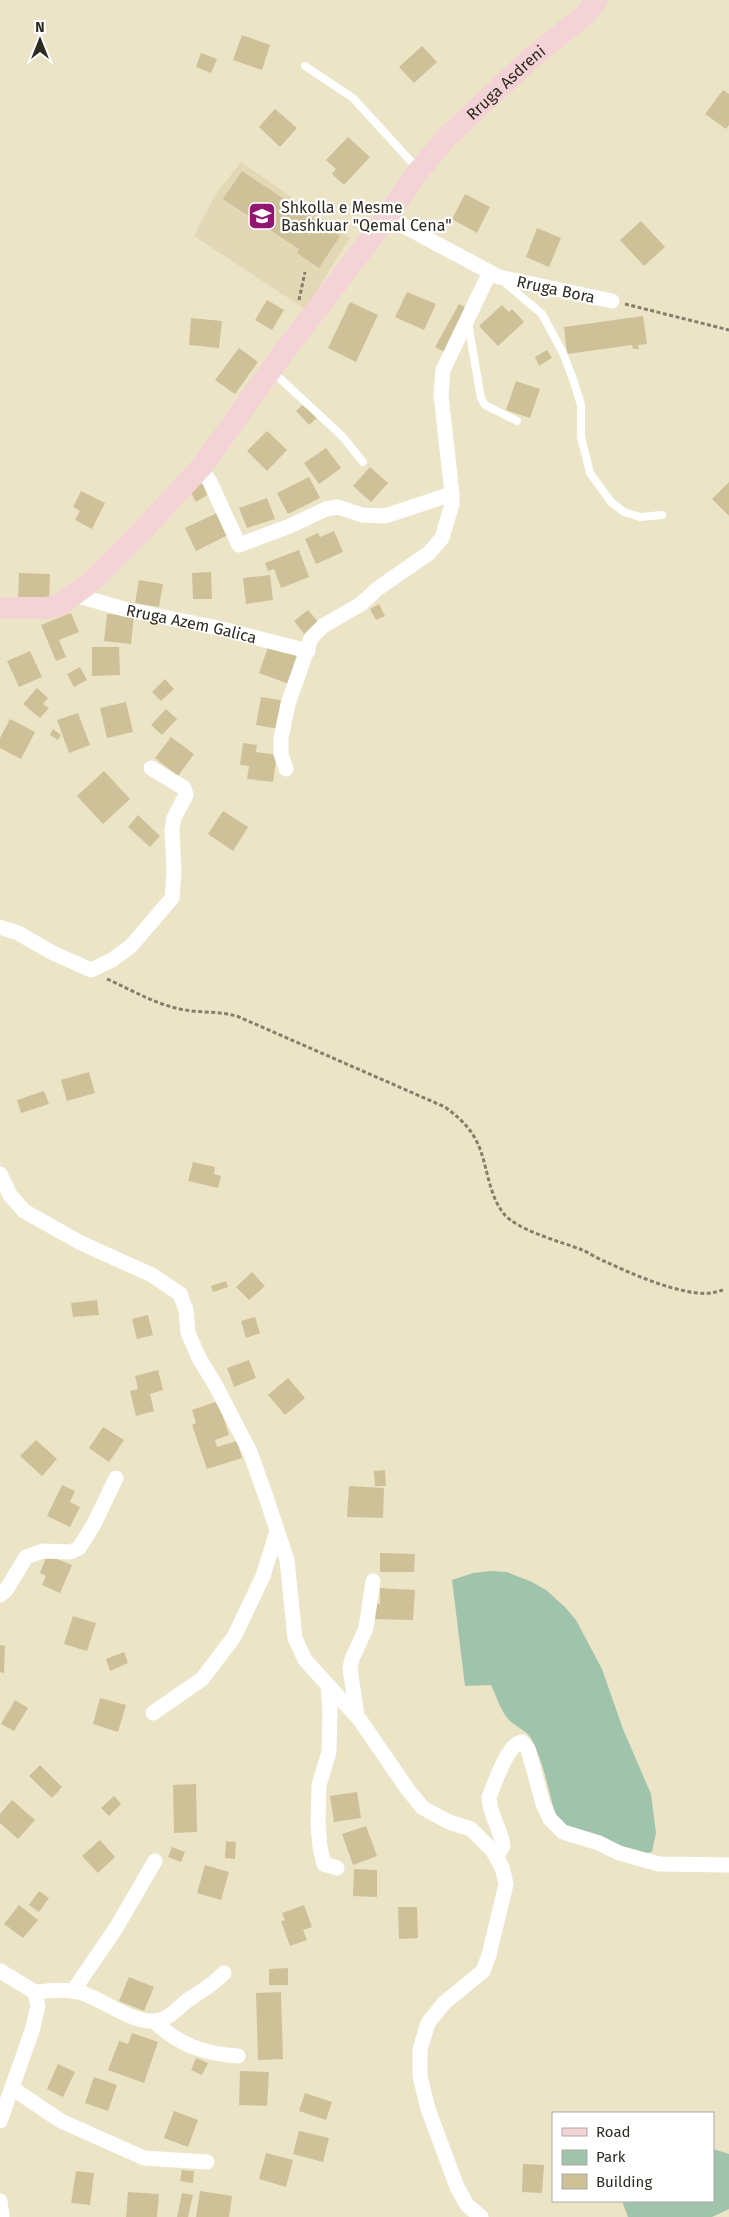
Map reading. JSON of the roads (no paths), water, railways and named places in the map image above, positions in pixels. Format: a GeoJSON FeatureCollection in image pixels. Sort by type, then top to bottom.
{"type":"FeatureCollection","features":[{"type":"Feature","properties":{"kind":"street","name":"Rruga Asdreni"},"geometry":{"type":"LineString","coordinates":[[387,217],[419,170],[447,137],[530,59],[586,14],[597,0]]}},
{"type":"Feature","properties":{"kind":"street","name":"Rruga Bora"},"geometry":{"type":"LineString","coordinates":[[387,217],[495,275],[612,301]]}},
{"type":"Feature","properties":{"kind":"street"},"geometry":{"type":"LineString","coordinates":[[0,608],[46,608],[60,606],[90,582],[130,543],[201,467],[270,370],[387,217]]}},
{"type":"Feature","properties":{"kind":"street"},"geometry":{"type":"LineString","coordinates":[[286,769],[281,754],[281,738],[288,704],[311,638],[323,626],[361,604],[377,589],[429,553],[442,538],[452,504],[441,395],[443,370],[495,275]]}},
{"type":"Feature","properties":{"kind":"street"},"geometry":{"type":"LineString","coordinates":[[201,467],[210,482],[239,545],[290,526],[326,509],[338,507],[362,515],[385,516],[452,494]]}},
{"type":"Feature","properties":{"kind":"street","name":"Rruga Azem Galica"},"geometry":{"type":"LineString","coordinates":[[75,595],[124,609],[218,628],[308,651]]}},
{"type":"Feature","properties":{"kind":"street"},"geometry":{"type":"LineString","coordinates":[[0,927],[18,933],[53,953],[91,970],[112,960],[131,946],[172,898],[174,872],[172,829],[174,818],[186,795],[184,788],[151,768]]}},
{"type":"Feature","properties":{"kind":"street"},"geometry":{"type":"LineString","coordinates":[[0,1174],[10,1195],[24,1211],[81,1243],[152,1275],[180,1294],[186,1310],[188,1333],[199,1358],[250,1452],[287,1560],[295,1638],[305,1660],[357,1716],[423,1808],[449,1822],[471,1829],[492,1850],[502,1867],[506,1884],[489,1955],[483,1971],[444,2004],[428,2023],[420,2049],[420,2076],[428,2109],[457,2187],[467,2205],[481,2217]]}},
{"type":"Feature","properties":{"kind":"street"},"geometry":{"type":"LineString","coordinates":[[0,1595],[6,1590],[26,1557],[34,1552],[70,1552],[79,1548],[94,1524],[116,1478]]}},
{"type":"Feature","properties":{"kind":"street"},"geometry":{"type":"LineString","coordinates":[[153,1713],[202,1679],[234,1637],[260,1583],[277,1531]]}},
{"type":"Feature","properties":{"kind":"street"},"geometry":{"type":"LineString","coordinates":[[357,1716],[350,1668],[366,1628],[373,1581]]}},
{"type":"Feature","properties":{"kind":"street"},"geometry":{"type":"LineString","coordinates":[[328,1686],[330,1711],[329,1752],[319,1785],[318,1836],[321,1858],[324,1864],[337,1868]]}},
{"type":"Feature","properties":{"kind":"street"},"geometry":{"type":"LineString","coordinates":[[496,1858],[504,1846],[489,1804],[489,1797],[510,1749],[516,1743],[522,1742],[528,1749],[543,1804],[550,1819],[563,1832],[598,1843],[619,1853],[660,1864],[729,1865]]}},
{"type":"Feature","properties":{"kind":"street"},"geometry":{"type":"LineString","coordinates":[[73,1991],[116,1928],[155,1862]]}},
{"type":"Feature","properties":{"kind":"street"},"geometry":{"type":"LineString","coordinates":[[0,1972],[35,1992],[73,1991],[85,1994],[144,2021],[155,2022],[165,2019],[189,1999],[217,1980],[224,1972]]}},
{"type":"Feature","properties":{"kind":"street"},"geometry":{"type":"LineString","coordinates":[[0,2121],[32,2031],[38,2006],[35,1992]]}},
{"type":"Feature","properties":{"kind":"street"},"geometry":{"type":"LineString","coordinates":[[155,2022],[168,2035],[185,2044],[212,2053],[238,2056]]}},
{"type":"Feature","properties":{"kind":"street"},"geometry":{"type":"LineString","coordinates":[[12,2088],[61,2121],[144,2158],[207,2162]]}},
{"type":"Feature","properties":{"kind":"street"},"geometry":{"type":"LineString","coordinates":[[0,2202],[2,2217]]}},
{"type":"Feature","properties":{"kind":"lane"},"geometry":{"type":"LineString","coordinates":[[305,66],[353,98],[397,143],[419,170]]}},
{"type":"Feature","properties":{"kind":"lane","name":"Rruga Bora"},"geometry":{"type":"LineString","coordinates":[[495,275],[542,314],[563,353],[581,405],[581,437],[590,473],[611,502],[624,512],[640,517],[662,515]]}},
{"type":"Feature","properties":{"kind":"lane"},"geometry":{"type":"LineString","coordinates":[[468,322],[481,398],[485,405],[517,421]]}},
{"type":"Feature","properties":{"kind":"lane"},"geometry":{"type":"LineString","coordinates":[[270,370],[342,436],[362,462]]}},
{"type":"Feature","properties":{"kind":"place","name":"Shkolla e Mesme Bashkuar \"Qemal Cena\""},"geometry":{"type":"Point","coordinates":[262,216]}}]}
